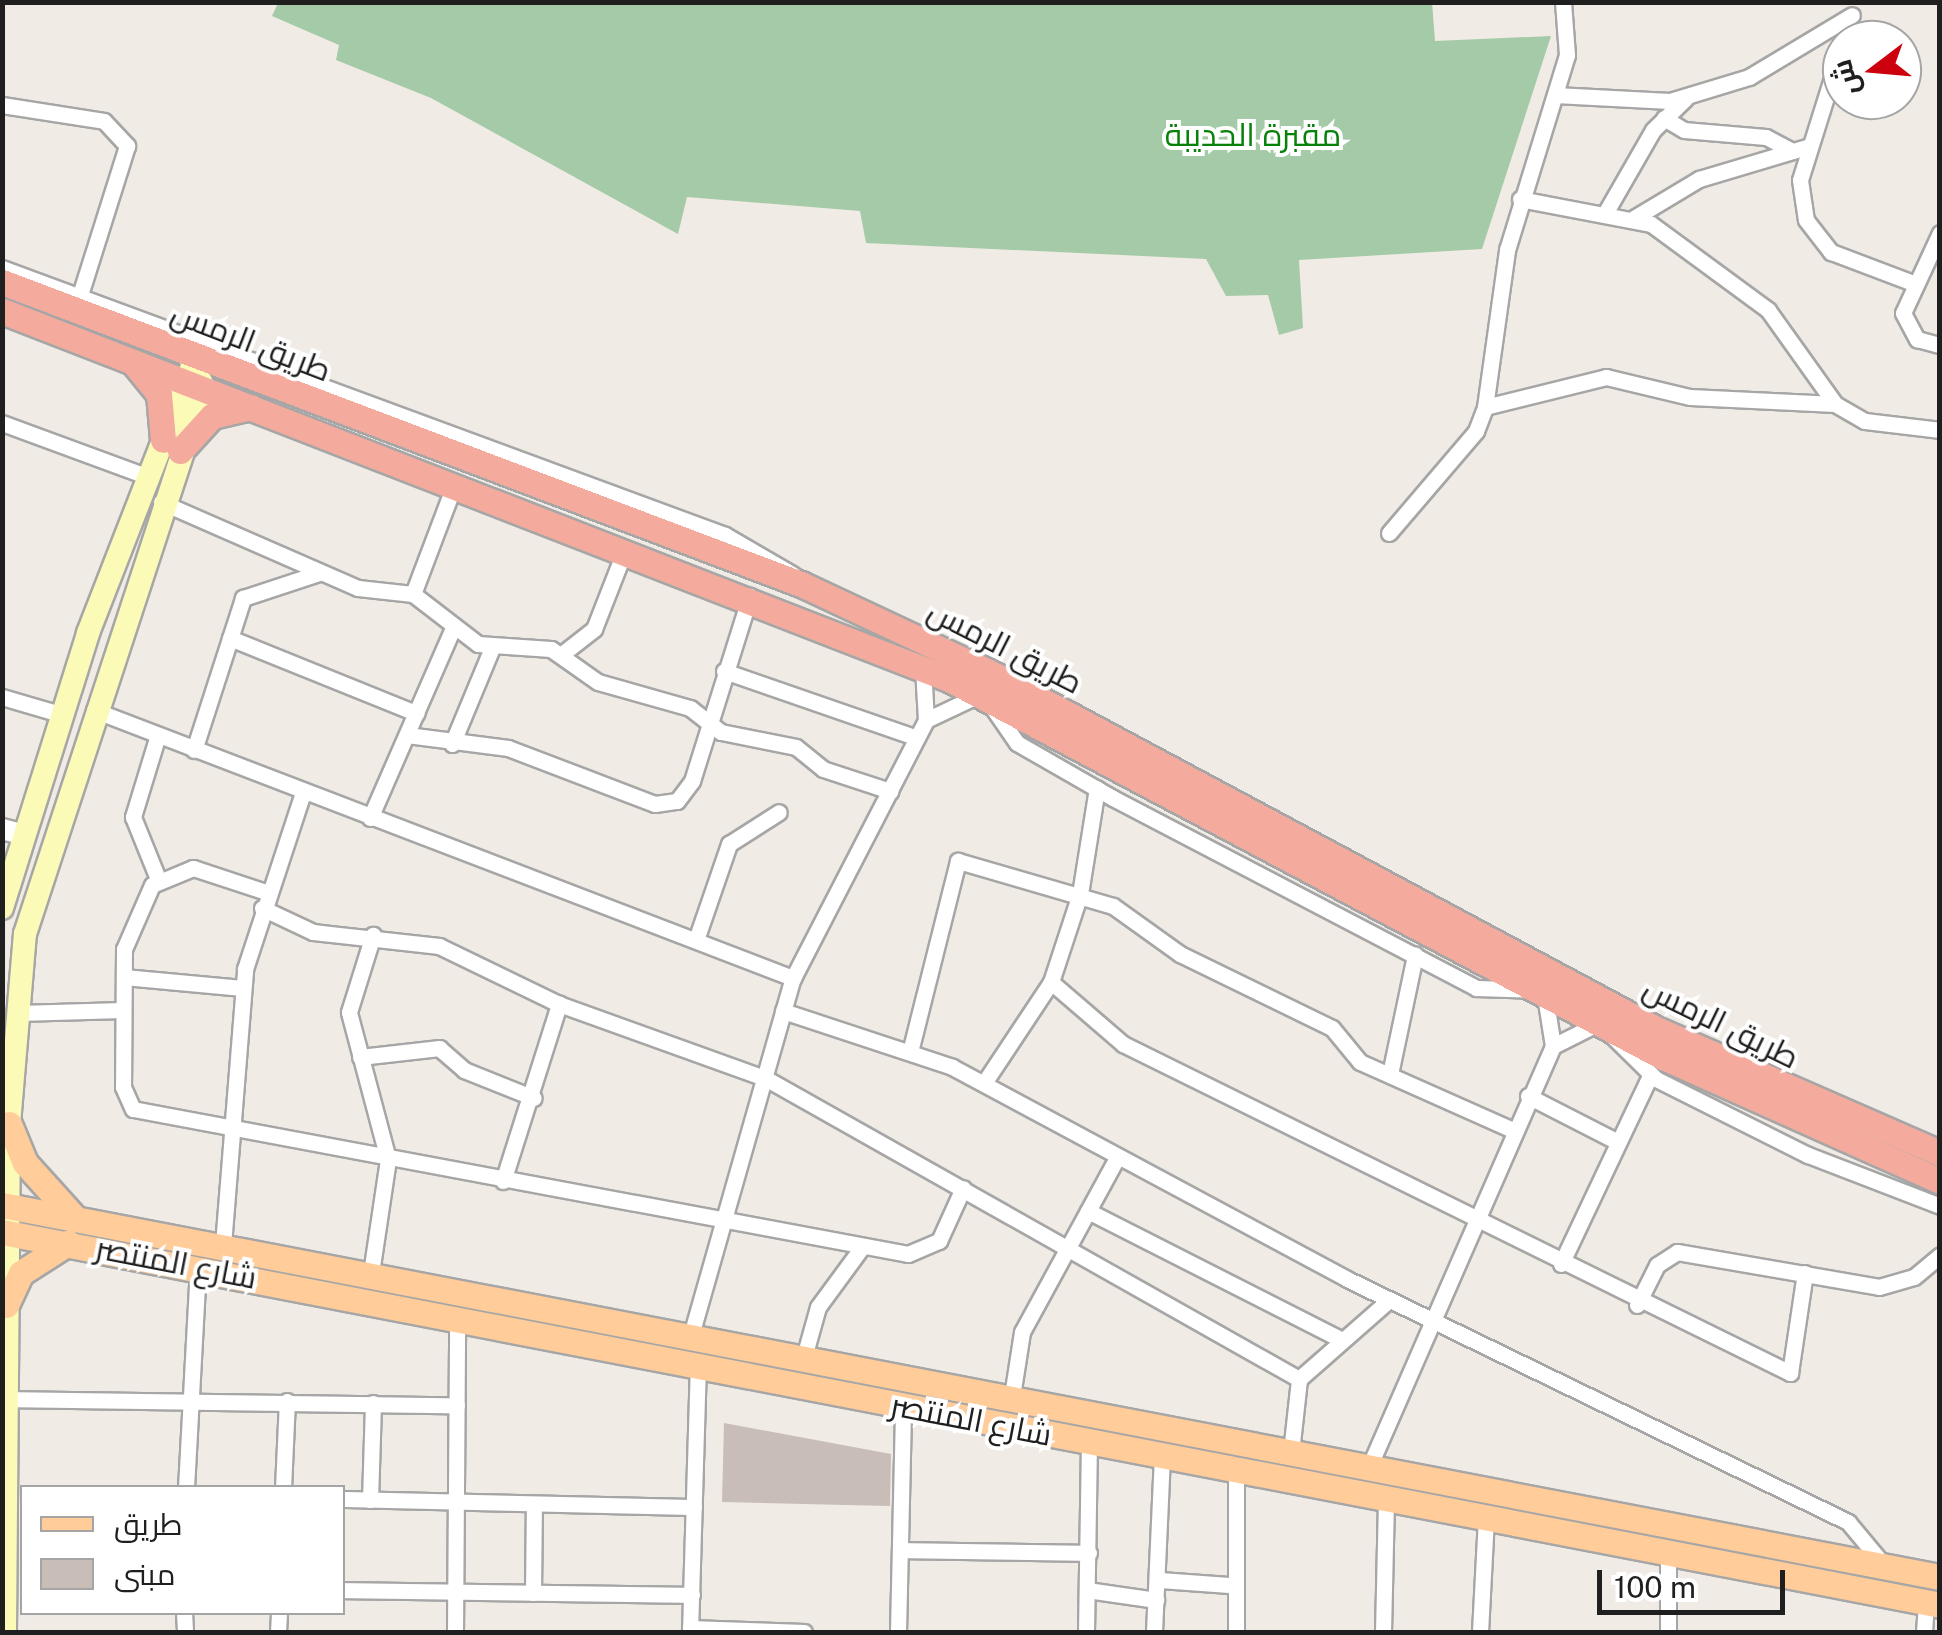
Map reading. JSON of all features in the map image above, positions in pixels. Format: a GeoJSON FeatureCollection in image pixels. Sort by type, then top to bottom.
{"type":"FeatureCollection","features":[{"type":"Feature","properties":{"kind":"highway","name":"طريق الرمس"},"geometry":{"type":"LineString","coordinates":[[2,282],[196,369],[801,584],[989,672],[1656,1029],[1940,1153]]}},
{"type":"Feature","properties":{"kind":"highway","name":"طريق الرمس"},"geometry":{"type":"LineString","coordinates":[[2,311],[129,358],[196,369],[252,406],[453,488],[750,596],[923,668],[1599,1023],[1940,1181]]}},
{"type":"Feature","properties":{"kind":"highway"},"geometry":{"type":"LineString","coordinates":[[129,358],[159,394],[172,446],[212,416],[252,406]]}},
{"type":"Feature","properties":{"kind":"main road"},"geometry":{"type":"LineString","coordinates":[[5,1632],[14,1585],[15,1492],[6,1399],[5,1232],[9,1124],[26,934],[161,502],[172,446],[196,369]]}},
{"type":"Feature","properties":{"kind":"main road"},"geometry":{"type":"LineString","coordinates":[[2,908],[14,832],[63,715],[88,633],[148,477],[172,446]]}},
{"type":"Feature","properties":{"kind":"main road"},"geometry":{"type":"LineString","coordinates":[[88,633],[108,648],[94,710]]}},
{"type":"Feature","properties":{"kind":"main road"},"geometry":{"type":"LineString","coordinates":[[9,1124],[43,1190],[72,1215]]}},
{"type":"Feature","properties":{"kind":"main road","name":"شارع المنتصر"},"geometry":{"type":"LineString","coordinates":[[6,1205],[1940,1577]]}},
{"type":"Feature","properties":{"kind":"main road","name":"شارع المنتصر"},"geometry":{"type":"LineString","coordinates":[[5,1232],[1933,1604]]}},
{"type":"Feature","properties":{"kind":"main road"},"geometry":{"type":"LineString","coordinates":[[6,1305],[21,1273],[68,1243]]}},
{"type":"Feature","properties":{"kind":"street"},"geometry":{"type":"LineString","coordinates":[[1389,533],[1476,431],[1486,407],[1520,200],[1567,55],[1563,2]]}},
{"type":"Feature","properties":{"kind":"street"},"geometry":{"type":"LineString","coordinates":[[1555,95],[1638,105],[1688,96],[1768,67],[1854,9]]}},
{"type":"Feature","properties":{"kind":"street"},"geometry":{"type":"LineString","coordinates":[[1607,210],[1664,118],[1688,96]]}},
{"type":"Feature","properties":{"kind":"street"},"geometry":{"type":"LineString","coordinates":[[2,104],[104,121],[123,135],[129,159],[81,292]]}},
{"type":"Feature","properties":{"kind":"street"},"geometry":{"type":"LineString","coordinates":[[1822,109],[1800,200],[1816,238],[1848,262],[1913,284]]}},
{"type":"Feature","properties":{"kind":"street"},"geometry":{"type":"LineString","coordinates":[[1664,118],[1684,130],[1766,136],[1792,151]]}},
{"type":"Feature","properties":{"kind":"street"},"geometry":{"type":"LineString","coordinates":[[1634,218],[1699,179],[1810,146]]}},
{"type":"Feature","properties":{"kind":"street"},"geometry":{"type":"LineString","coordinates":[[1520,200],[1607,210],[1634,218],[1768,310],[1836,404],[1865,421],[1940,430]]}},
{"type":"Feature","properties":{"kind":"street"},"geometry":{"type":"LineString","coordinates":[[1940,234],[1913,284],[1905,323],[1917,339],[1940,345]]}},
{"type":"Feature","properties":{"kind":"street"},"geometry":{"type":"LineString","coordinates":[[2,268],[81,292],[725,535],[801,584]]}},
{"type":"Feature","properties":{"kind":"street"},"geometry":{"type":"LineString","coordinates":[[1486,407],[1606,377],[1705,398],[1836,404]]}},
{"type":"Feature","properties":{"kind":"street"},"geometry":{"type":"LineString","coordinates":[[2,423],[148,477]]}},
{"type":"Feature","properties":{"kind":"street"},"geometry":{"type":"LineString","coordinates":[[413,594],[453,488]]}},
{"type":"Feature","properties":{"kind":"street"},"geometry":{"type":"LineString","coordinates":[[161,502],[320,573],[413,594],[453,628],[492,648],[562,654],[598,682],[690,708],[708,723],[796,747],[823,769],[890,791]]}},
{"type":"Feature","properties":{"kind":"street"},"geometry":{"type":"LineString","coordinates":[[562,654],[594,629],[625,550]]}},
{"type":"Feature","properties":{"kind":"street"},"geometry":{"type":"LineString","coordinates":[[194,750],[230,638],[250,592],[320,573]]}},
{"type":"Feature","properties":{"kind":"street"},"geometry":{"type":"LineString","coordinates":[[407,735],[452,744],[508,748],[664,804],[692,781],[750,596]]}},
{"type":"Feature","properties":{"kind":"street"},"geometry":{"type":"LineString","coordinates":[[370,818],[453,628]]}},
{"type":"Feature","properties":{"kind":"street"},"geometry":{"type":"LineString","coordinates":[[230,638],[416,713]]}},
{"type":"Feature","properties":{"kind":"street"},"geometry":{"type":"LineString","coordinates":[[452,744],[492,648]]}},
{"type":"Feature","properties":{"kind":"street"},"geometry":{"type":"LineString","coordinates":[[691,1335],[793,978],[926,720],[932,694],[923,668]]}},
{"type":"Feature","properties":{"kind":"street"},"geometry":{"type":"LineString","coordinates":[[724,671],[917,738]]}},
{"type":"Feature","properties":{"kind":"street"},"geometry":{"type":"LineString","coordinates":[[2,697],[63,715]]}},
{"type":"Feature","properties":{"kind":"street"},"geometry":{"type":"LineString","coordinates":[[926,720],[983,698],[1010,737],[1096,788],[1484,991],[1539,990],[1553,1046]]}},
{"type":"Feature","properties":{"kind":"street"},"geometry":{"type":"LineString","coordinates":[[94,710],[793,978]]}},
{"type":"Feature","properties":{"kind":"street"},"geometry":{"type":"LineString","coordinates":[[158,736],[133,818],[158,879]]}},
{"type":"Feature","properties":{"kind":"street"},"geometry":{"type":"LineString","coordinates":[[984,1084],[1051,982],[1080,894],[1096,788]]}},
{"type":"Feature","properties":{"kind":"street"},"geometry":{"type":"LineString","coordinates":[[222,1244],[242,988],[264,900],[303,793]]}},
{"type":"Feature","properties":{"kind":"street"},"geometry":{"type":"LineString","coordinates":[[696,940],[729,844],[778,812]]}},
{"type":"Feature","properties":{"kind":"street"},"geometry":{"type":"LineString","coordinates":[[910,1048],[958,862],[1080,894],[1332,1028],[1360,1062],[1513,1130]]}},
{"type":"Feature","properties":{"kind":"street"},"geometry":{"type":"LineString","coordinates":[[963,1188],[932,1250],[862,1246],[228,1130],[126,1102],[123,1010],[130,929],[158,879],[193,868],[264,900],[312,932],[373,935],[464,955],[559,1004],[764,1078],[963,1188],[1065,1254],[1300,1378]]}},
{"type":"Feature","properties":{"kind":"street"},"geometry":{"type":"LineString","coordinates":[[371,1273],[388,1159],[350,1012],[373,935]]}},
{"type":"Feature","properties":{"kind":"street"},"geometry":{"type":"LineString","coordinates":[[1390,1074],[1415,955]]}},
{"type":"Feature","properties":{"kind":"street"},"geometry":{"type":"LineString","coordinates":[[124,977],[242,988]]}},
{"type":"Feature","properties":{"kind":"street"},"geometry":{"type":"LineString","coordinates":[[1051,982],[1123,1044],[1474,1217],[1637,1305],[1790,1373],[1806,1273]]}},
{"type":"Feature","properties":{"kind":"street"},"geometry":{"type":"LineString","coordinates":[[504,1181],[534,1098],[559,1004]]}},
{"type":"Feature","properties":{"kind":"street"},"geometry":{"type":"LineString","coordinates":[[18,1013],[123,1010]]}},
{"type":"Feature","properties":{"kind":"street"},"geometry":{"type":"LineString","coordinates":[[783,1011],[910,1048],[984,1084],[1389,1300],[1848,1522],[1884,1565]]}},
{"type":"Feature","properties":{"kind":"street"},"geometry":{"type":"LineString","coordinates":[[1369,1468],[1429,1320],[1553,1046],[1599,1023],[1650,1076],[1808,1156],[1940,1206]]}},
{"type":"Feature","properties":{"kind":"street"},"geometry":{"type":"LineString","coordinates":[[360,1057],[440,1048],[464,1070],[534,1098]]}},
{"type":"Feature","properties":{"kind":"street"},"geometry":{"type":"LineString","coordinates":[[1561,1264],[1650,1076]]}},
{"type":"Feature","properties":{"kind":"street"},"geometry":{"type":"LineString","coordinates":[[1528,1096],[1618,1142]]}},
{"type":"Feature","properties":{"kind":"street"},"geometry":{"type":"LineString","coordinates":[[1012,1396],[1022,1332],[1118,1156]]}},
{"type":"Feature","properties":{"kind":"street"},"geometry":{"type":"LineString","coordinates":[[1088,1211],[1342,1340]]}},
{"type":"Feature","properties":{"kind":"street"},"geometry":{"type":"LineString","coordinates":[[804,1356],[818,1308],[862,1246]]}},
{"type":"Feature","properties":{"kind":"street"},"geometry":{"type":"LineString","coordinates":[[1637,1305],[1657,1265],[1677,1252],[1879,1287],[1914,1277],[1940,1255]]}},
{"type":"Feature","properties":{"kind":"street"},"geometry":{"type":"LineString","coordinates":[[186,1485],[198,1268]]}},
{"type":"Feature","properties":{"kind":"street"},"geometry":{"type":"LineString","coordinates":[[1291,1452],[1300,1378],[1389,1300]]}},
{"type":"Feature","properties":{"kind":"street"},"geometry":{"type":"LineString","coordinates":[[455,1632],[458,1318]]}},
{"type":"Feature","properties":{"kind":"street"},"geometry":{"type":"LineString","coordinates":[[698,1365],[690,1630],[804,1632]]}},
{"type":"Feature","properties":{"kind":"street"},"geometry":{"type":"LineString","coordinates":[[6,1399],[191,1398],[457,1405]]}},
{"type":"Feature","properties":{"kind":"street"},"geometry":{"type":"LineString","coordinates":[[283,1485],[288,1401]]}},
{"type":"Feature","properties":{"kind":"street"},"geometry":{"type":"LineString","coordinates":[[370,1500],[373,1403]]}},
{"type":"Feature","properties":{"kind":"street"},"geometry":{"type":"LineString","coordinates":[[898,1632],[904,1407]]}},
{"type":"Feature","properties":{"kind":"street"},"geometry":{"type":"LineString","coordinates":[[1086,1632],[1089,1443]]}},
{"type":"Feature","properties":{"kind":"street"},"geometry":{"type":"LineString","coordinates":[[1154,1632],[1160,1580],[1162,1456]]}},
{"type":"Feature","properties":{"kind":"street"},"geometry":{"type":"LineString","coordinates":[[1236,1470],[1229,1585],[1236,1632]]}},
{"type":"Feature","properties":{"kind":"street"},"geometry":{"type":"LineString","coordinates":[[345,1499],[694,1507]]}},
{"type":"Feature","properties":{"kind":"street"},"geometry":{"type":"LineString","coordinates":[[1383,1632],[1386,1499]]}},
{"type":"Feature","properties":{"kind":"street"},"geometry":{"type":"LineString","coordinates":[[533,1592],[534,1504]]}},
{"type":"Feature","properties":{"kind":"street"},"geometry":{"type":"LineString","coordinates":[[1480,1632],[1486,1519]]}},
{"type":"Feature","properties":{"kind":"street"},"geometry":{"type":"LineString","coordinates":[[902,1550],[1088,1553]]}},
{"type":"Feature","properties":{"kind":"street"},"geometry":{"type":"LineString","coordinates":[[1668,1554],[1668,1632]]}},
{"type":"Feature","properties":{"kind":"street"},"geometry":{"type":"LineString","coordinates":[[1160,1580],[1229,1585]]}},
{"type":"Feature","properties":{"kind":"street"},"geometry":{"type":"LineString","coordinates":[[345,1590],[692,1595]]}},
{"type":"Feature","properties":{"kind":"street"},"geometry":{"type":"LineString","coordinates":[[1087,1590],[1156,1600]]}},
{"type":"Feature","properties":{"kind":"street"},"geometry":{"type":"LineString","coordinates":[[1924,1632],[1933,1604]]}},
{"type":"Feature","properties":{"kind":"green space","name":"مقبرة الحديبة"},"geometry":{"type":"Polygon","coordinates":[[[1432,2],[1435,41],[1551,36],[1482,249],[1299,260],[1303,328],[1279,335],[1268,295],[1226,296],[1206,259],[866,243],[860,211],[687,197],[678,234],[431,98],[336,60],[339,45],[272,16],[278,3],[1432,2]]]}},
{"type":"Feature","properties":{"kind":"building"},"geometry":{"type":"Polygon","coordinates":[[[724,1423],[891,1454],[890,1506],[722,1502],[724,1423]]]}}]}
